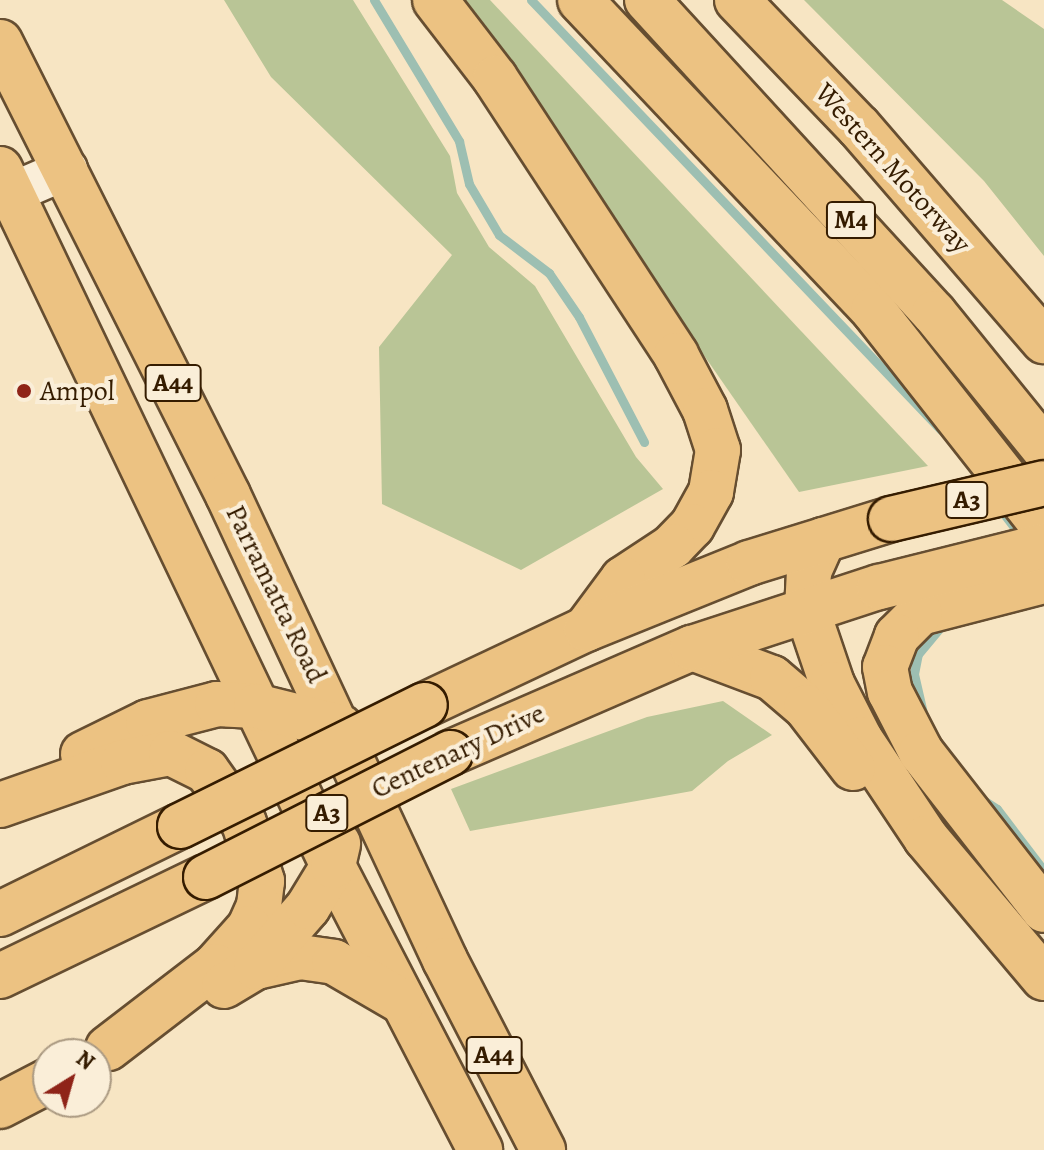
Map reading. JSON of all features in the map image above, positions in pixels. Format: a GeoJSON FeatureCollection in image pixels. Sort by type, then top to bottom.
{"type":"FeatureCollection","features":[{"type":"Feature","properties":{"kind":"highway"},"geometry":{"type":"LineString","coordinates":[[435,0],[495,78],[676,355],[705,410],[718,450],[711,492],[692,526],[673,546],[623,579],[586,629]]}},
{"type":"Feature","properties":{"kind":"highway"},"geometry":{"type":"LineString","coordinates":[[580,0],[873,310],[1044,527]]}},
{"type":"Feature","properties":{"kind":"highway","name":"M4"},"geometry":{"type":"LineString","coordinates":[[647,0],[915,291],[1044,449]]}},
{"type":"Feature","properties":{"kind":"highway","name":"Western Motorway"},"geometry":{"type":"LineString","coordinates":[[737,0],[859,127],[1044,341]]}},
{"type":"Feature","properties":{"kind":"highway","name":"Parramatta Road"},"geometry":{"type":"LineString","coordinates":[[0,42],[67,169],[348,746],[445,960],[543,1150]]}},
{"type":"Feature","properties":{"kind":"highway","name":"A44"},"geometry":{"type":"LineString","coordinates":[[4,186],[333,866],[480,1150]]}},
{"type":"Feature","properties":{"kind":"highway","name":"A3"},"geometry":{"type":"LineString","coordinates":[[823,540],[891,519],[1044,483]]}},
{"type":"Feature","properties":{"kind":"highway"},"geometry":{"type":"LineString","coordinates":[[823,540],[809,571],[807,610],[832,684],[860,739],[926,838],[1031,964]]}},
{"type":"Feature","properties":{"kind":"highway","name":"Centenary Drive"},"geometry":{"type":"LineString","coordinates":[[0,914],[586,629],[823,540]]}},
{"type":"Feature","properties":{"kind":"highway","name":"A3"},"geometry":{"type":"LineString","coordinates":[[945,586],[1044,546]]}},
{"type":"Feature","properties":{"kind":"highway"},"geometry":{"type":"LineString","coordinates":[[1044,581],[945,586],[897,636],[885,667],[890,692],[921,752],[1044,910]]}},
{"type":"Feature","properties":{"kind":"highway","name":"Centenary Drive"},"geometry":{"type":"LineString","coordinates":[[0,976],[206,877],[450,753],[692,648],[807,610],[945,586]]}},
{"type":"Feature","properties":{"kind":"highway"},"geometry":{"type":"LineString","coordinates":[[148,722],[219,661],[226,645]]}},
{"type":"Feature","properties":{"kind":"highway"},"geometry":{"type":"LineString","coordinates":[[692,648],[754,667],[806,707],[921,860],[1031,964]]}},
{"type":"Feature","properties":{"kind":"highway"},"geometry":{"type":"LineString","coordinates":[[0,795],[148,722],[217,704],[256,706],[348,746],[333,866],[308,907],[256,967],[171,1022],[112,1048]]}},
{"type":"Feature","properties":{"kind":"highway"},"geometry":{"type":"LineString","coordinates":[[0,805],[123,762],[171,753],[207,771],[244,823],[262,881],[259,906],[249,928],[215,966],[112,1044]]}},
{"type":"Feature","properties":{"kind":"highway"},"geometry":{"type":"LineString","coordinates":[[256,967],[300,957],[334,962],[403,1002]]}},
{"type":"Feature","properties":{"kind":"highway"},"geometry":{"type":"LineString","coordinates":[[0,1106],[32,1089]]}},
{"type":"Feature","properties":{"kind":"street"},"geometry":{"type":"LineString","coordinates":[[4,186],[67,169]]}},
{"type":"Feature","properties":{"kind":"green space"},"geometry":{"type":"Polygon","coordinates":[[[224,0],[353,0],[450,156],[457,193],[489,247],[535,286],[636,457],[663,489],[521,570],[382,504],[379,347],[452,255],[271,77],[224,0]]]}},
{"type":"Feature","properties":{"kind":"green space"},"geometry":{"type":"Polygon","coordinates":[[[457,0],[490,0],[928,466],[799,492],[457,0]]]}},
{"type":"Feature","properties":{"kind":"green space"},"geometry":{"type":"Polygon","coordinates":[[[804,0],[1002,0],[1044,29],[1044,256],[984,181],[804,0]]]}},
{"type":"Feature","properties":{"kind":"green space"},"geometry":{"type":"Polygon","coordinates":[[[723,701],[772,735],[728,761],[692,791],[470,831],[451,789],[647,717],[723,701]]]}},
{"type":"Feature","properties":{"kind":"waterway"},"geometry":{"type":"LineString","coordinates":[[374,0],[459,141],[469,184],[499,235],[549,273],[579,317],[644,442]]}},
{"type":"Feature","properties":{"kind":"waterway"},"geometry":{"type":"LineString","coordinates":[[531,0],[941,430]]}},
{"type":"Feature","properties":{"kind":"waterway"},"geometry":{"type":"LineString","coordinates":[[998,506],[1023,539]]}},
{"type":"Feature","properties":{"kind":"waterway"},"geometry":{"type":"LineString","coordinates":[[923,713],[914,674],[918,654],[941,627]]}},
{"type":"Feature","properties":{"kind":"waterway"},"geometry":{"type":"LineString","coordinates":[[980,798],[997,809],[1044,871]]}},
{"type":"Feature","properties":{"kind":"place","name":"Ampol"},"geometry":{"type":"Point","coordinates":[24,391]}}]}
